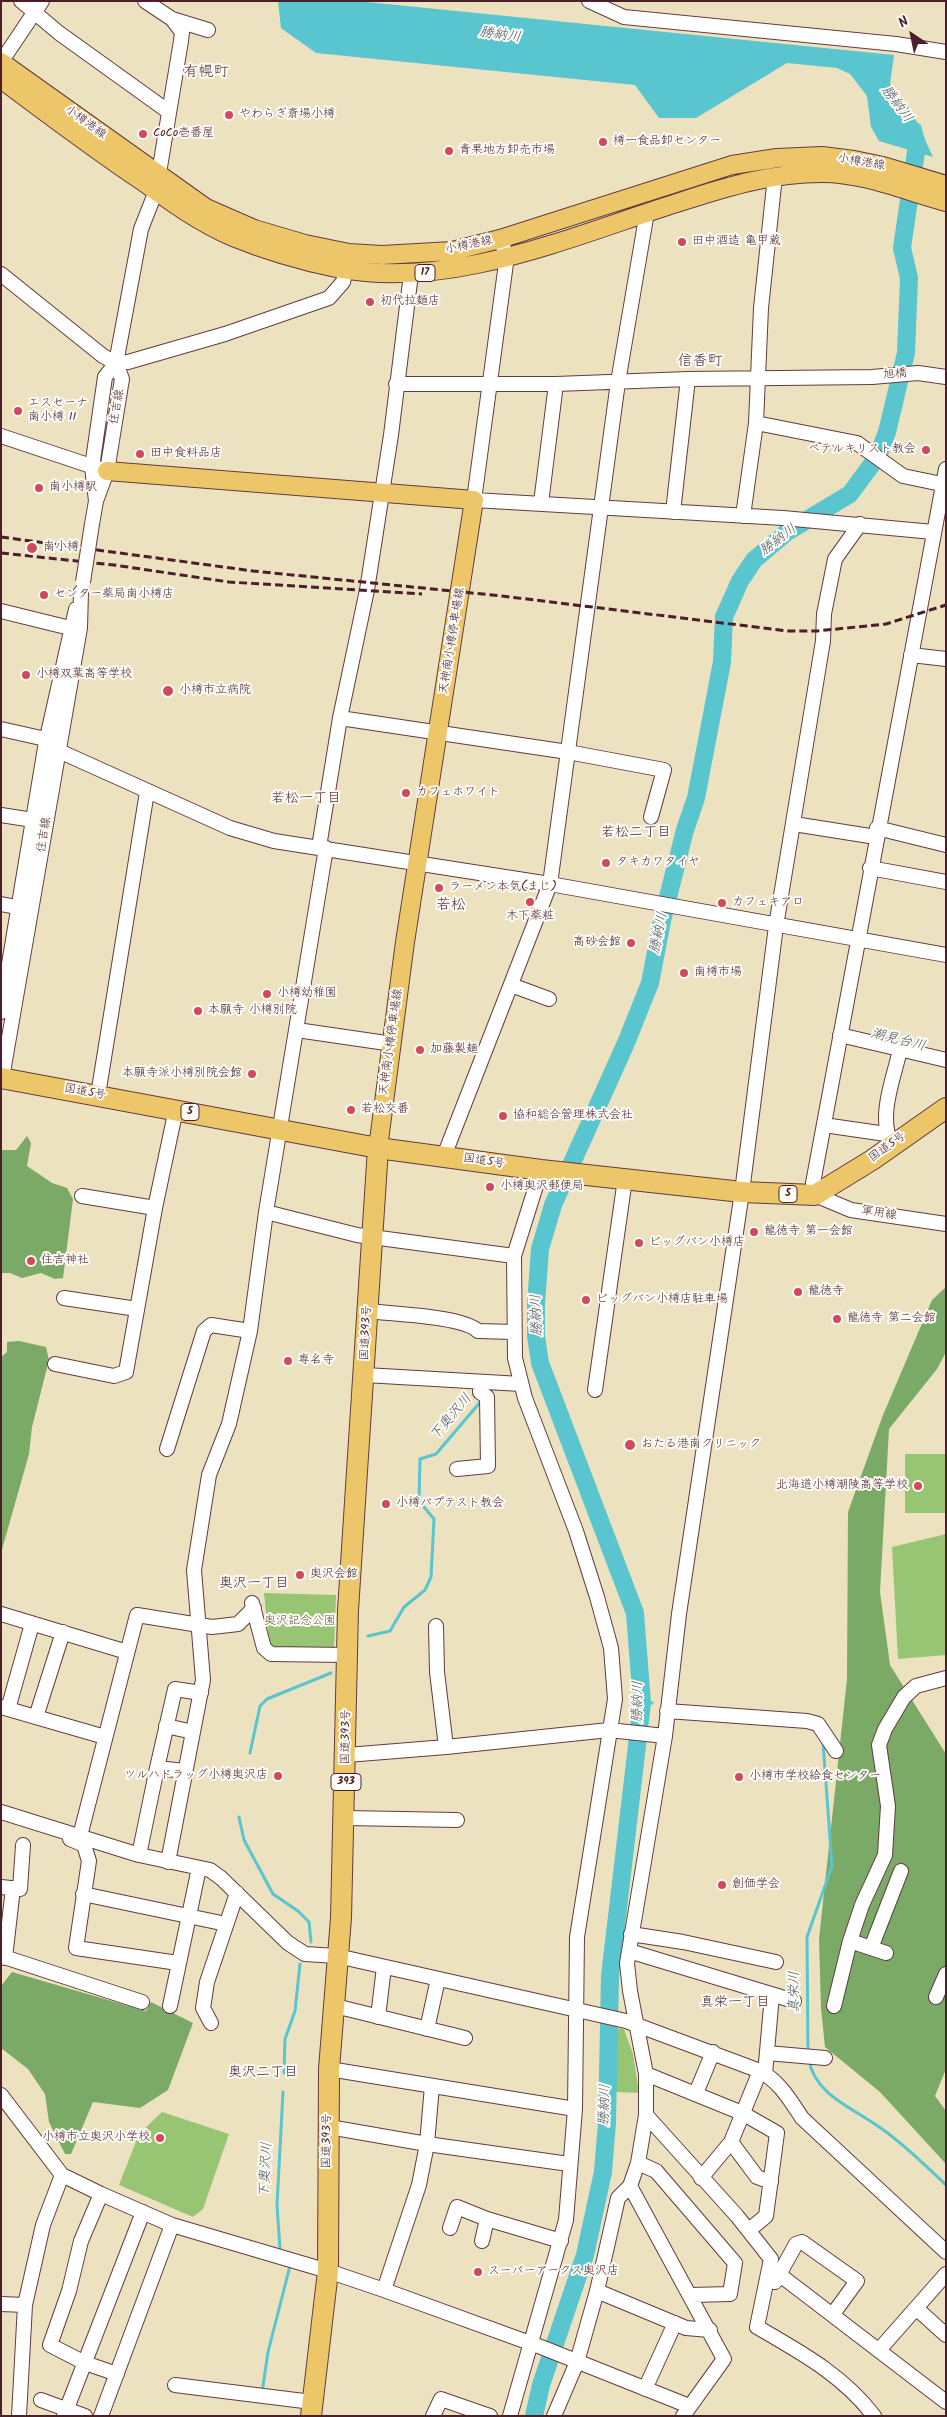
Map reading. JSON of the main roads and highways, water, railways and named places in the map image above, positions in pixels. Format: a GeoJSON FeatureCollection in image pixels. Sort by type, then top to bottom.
{"type":"FeatureCollection","features":[{"type":"Feature","properties":{"kind":"highway","name":"国道5号"},"geometry":{"type":"LineString","coordinates":[[2,1078],[378,1148],[540,1170],[742,1192],[815,1194],[872,1160],[889,1139],[946,1108]]}},
{"type":"Feature","properties":{"kind":"highway","name":"国道393号"},"geometry":{"type":"LineString","coordinates":[[312,2409],[328,2271],[329,2068],[341,1918],[347,1755],[347,1655],[358,1444],[365,1376],[378,1148]]}},
{"type":"Feature","properties":{"kind":"main road","name":"小樽港線"},"geometry":{"type":"LineString","coordinates":[[1,62],[157,184],[186,212],[234,237],[316,264],[382,255],[452,251],[500,239],[732,165],[777,158],[822,156],[883,166],[943,193]]}},
{"type":"Feature","properties":{"kind":"main road","name":"小樽港線"},"geometry":{"type":"LineString","coordinates":[[1,79],[157,184]]}},
{"type":"Feature","properties":{"kind":"main road","name":"小樽港線"},"geometry":{"type":"LineString","coordinates":[[348,261],[411,274],[454,268],[556,243],[727,186],[775,176],[822,173],[853,176],[887,184],[943,193]]}},
{"type":"Feature","properties":{"kind":"main road","name":"天神南小樽停車場線"},"geometry":{"type":"LineString","coordinates":[[100,469],[474,500],[418,864],[378,1148]]}},
{"type":"Feature","properties":{"kind":"water"},"geometry":{"type":"Polygon","coordinates":[[[278,1],[357,1],[894,55],[890,84],[913,114],[933,157],[879,141],[871,127],[867,96],[850,74],[837,68],[787,63],[696,118],[659,118],[635,85],[316,53],[281,28],[278,1]]]}},
{"type":"Feature","properties":{"kind":"waterway","name":"勝納川"},"geometry":{"type":"LineString","coordinates":[[534,2416],[541,2385],[585,2255],[603,2172],[607,2123],[610,1976],[642,1703],[635,1613],[540,1363],[536,1336],[540,1249],[553,1205],[626,1043],[650,983],[662,921],[685,830],[696,798],[722,662],[724,617],[740,581],[754,560],[787,532],[850,494],[878,456],[887,432],[906,353],[909,278],[902,248],[917,145],[913,130]]}},
{"type":"Feature","properties":{"kind":"waterway","name":"下奥沢川"},"geometry":{"type":"LineString","coordinates":[[368,1636],[390,1631],[404,1607],[425,1590],[431,1577],[434,1519],[419,1501],[420,1459],[436,1454],[482,1400]]}},
{"type":"Feature","properties":{"kind":"waterway","name":"下奥沢川"},"geometry":{"type":"LineString","coordinates":[[250,1753],[260,1706],[267,1699],[331,1673]]}},
{"type":"Feature","properties":{"kind":"waterway","name":"真栄川"},"geometry":{"type":"LineString","coordinates":[[642,1703],[652,1703]]}},
{"type":"Feature","properties":{"kind":"waterway","name":"真栄川"},"geometry":{"type":"LineString","coordinates":[[808,2054],[807,1937],[832,1866],[823,1742]]}},
{"type":"Feature","properties":{"kind":"waterway"},"geometry":{"type":"LineString","coordinates":[[239,1817],[244,1840],[273,1894],[298,1911],[309,1922],[311,1942]]}},
{"type":"Feature","properties":{"kind":"waterway","name":"下奥沢川"},"geometry":{"type":"LineString","coordinates":[[284,2073],[285,2039],[295,2011],[300,1964]]}},
{"type":"Feature","properties":{"kind":"waterway","name":"真栄川"},"geometry":{"type":"LineString","coordinates":[[809,2060],[819,2083],[828,2092],[891,2135],[946,2185]]}},
{"type":"Feature","properties":{"kind":"waterway","name":"下奥沢川"},"geometry":{"type":"LineString","coordinates":[[280,2249],[277,2205],[283,2092]]}},
{"type":"Feature","properties":{"kind":"waterway"},"geometry":{"type":"LineString","coordinates":[[262,2393],[268,2352],[290,2266]]}},
{"type":"Feature","properties":{"kind":"railway"},"geometry":{"type":"LineString","coordinates":[[1,537],[253,571],[502,596],[788,631],[817,631],[886,624],[946,605]]}},
{"type":"Feature","properties":{"kind":"railway"},"geometry":{"type":"LineString","coordinates":[[1,553],[114,565],[229,582],[422,594]]}},
{"type":"Feature","properties":{"kind":"place","name":"やわらぎ斎場小樽"},"geometry":{"type":"Point","coordinates":[229,115]}},
{"type":"Feature","properties":{"kind":"place","name":"CoCo壱番屋"},"geometry":{"type":"Point","coordinates":[143,134]}},
{"type":"Feature","properties":{"kind":"place","name":"樽一食品卸センター"},"geometry":{"type":"Point","coordinates":[603,142]}},
{"type":"Feature","properties":{"kind":"place","name":"青果地方卸売市場"},"geometry":{"type":"Point","coordinates":[449,151]}},
{"type":"Feature","properties":{"kind":"place","name":"田中酒造 亀甲蔵"},"geometry":{"type":"Point","coordinates":[682,242]}},
{"type":"Feature","properties":{"kind":"place","name":"初代拉麵店"},"geometry":{"type":"Point","coordinates":[370,302]}},
{"type":"Feature","properties":{"kind":"place","name":"エスセーナ 南小樽 II"},"geometry":{"type":"Point","coordinates":[18,411]}},
{"type":"Feature","properties":{"kind":"place","name":"べテルキリスト教会"},"geometry":{"type":"Point","coordinates":[926,450]}},
{"type":"Feature","properties":{"kind":"place","name":"田中食料品店"},"geometry":{"type":"Point","coordinates":[140,454]}},
{"type":"Feature","properties":{"kind":"place","name":"南小樽駅"},"geometry":{"type":"Point","coordinates":[39,488]}},
{"type":"Feature","properties":{"kind":"place","name":"南小樽"},"geometry":{"type":"Point","coordinates":[32,548]}},
{"type":"Feature","properties":{"kind":"place","name":"センター薬局南小樽店"},"geometry":{"type":"Point","coordinates":[44,595]}},
{"type":"Feature","properties":{"kind":"place","name":"小樽双葉高等学校"},"geometry":{"type":"Point","coordinates":[26,675]}},
{"type":"Feature","properties":{"kind":"place","name":"小樽市立病院"},"geometry":{"type":"Point","coordinates":[168,691]}},
{"type":"Feature","properties":{"kind":"place","name":"カフェホワイト"},"geometry":{"type":"Point","coordinates":[406,793]}},
{"type":"Feature","properties":{"kind":"place","name":"タキカワタイヤ"},"geometry":{"type":"Point","coordinates":[606,863]}},
{"type":"Feature","properties":{"kind":"place","name":"ラーメン本気(まじ)"},"geometry":{"type":"Point","coordinates":[439,888]}},
{"type":"Feature","properties":{"kind":"place","name":"木下薬粧"},"geometry":{"type":"Point","coordinates":[530,902]}},
{"type":"Feature","properties":{"kind":"place","name":"カフェキアロ"},"geometry":{"type":"Point","coordinates":[722,903]}},
{"type":"Feature","properties":{"kind":"place","name":"高砂会館"},"geometry":{"type":"Point","coordinates":[631,943]}},
{"type":"Feature","properties":{"kind":"place","name":"南樽市場"},"geometry":{"type":"Point","coordinates":[684,973]}},
{"type":"Feature","properties":{"kind":"place","name":"小樽幼稚園"},"geometry":{"type":"Point","coordinates":[267,994]}},
{"type":"Feature","properties":{"kind":"place","name":"本願寺 小樽別院"},"geometry":{"type":"Point","coordinates":[198,1011]}},
{"type":"Feature","properties":{"kind":"place","name":"加藤製麺"},"geometry":{"type":"Point","coordinates":[420,1050]}},
{"type":"Feature","properties":{"kind":"place","name":"本願寺派小樽別院会館"},"geometry":{"type":"Point","coordinates":[252,1074]}},
{"type":"Feature","properties":{"kind":"place","name":"若松交番"},"geometry":{"type":"Point","coordinates":[351,1110]}},
{"type":"Feature","properties":{"kind":"place","name":"協和総合管理株式会社"},"geometry":{"type":"Point","coordinates":[503,1116]}},
{"type":"Feature","properties":{"kind":"place","name":"小樽奥沢郵便局"},"geometry":{"type":"Point","coordinates":[490,1187]}},
{"type":"Feature","properties":{"kind":"place","name":"龍徳寺 第一会館"},"geometry":{"type":"Point","coordinates":[754,1232]}},
{"type":"Feature","properties":{"kind":"place","name":"ビッグバン小樽店"},"geometry":{"type":"Point","coordinates":[639,1243]}},
{"type":"Feature","properties":{"kind":"place","name":"住吉神社"},"geometry":{"type":"Point","coordinates":[31,1261]}},
{"type":"Feature","properties":{"kind":"place","name":"龍徳寺"},"geometry":{"type":"Point","coordinates":[798,1292]}},
{"type":"Feature","properties":{"kind":"place","name":"ビッグバン小樽店駐車場"},"geometry":{"type":"Point","coordinates":[586,1300]}},
{"type":"Feature","properties":{"kind":"place","name":"龍徳寺 第二会館"},"geometry":{"type":"Point","coordinates":[837,1319]}},
{"type":"Feature","properties":{"kind":"place","name":"専名寺"},"geometry":{"type":"Point","coordinates":[288,1361]}},
{"type":"Feature","properties":{"kind":"place","name":"おたる港南クリニック"},"geometry":{"type":"Point","coordinates":[630,1445]}},
{"type":"Feature","properties":{"kind":"place","name":"北海道小樽潮陵高等学校"},"geometry":{"type":"Point","coordinates":[918,1486]}},
{"type":"Feature","properties":{"kind":"place","name":"小樽バプテスト教会"},"geometry":{"type":"Point","coordinates":[386,1504]}},
{"type":"Feature","properties":{"kind":"place","name":"奥沢会館"},"geometry":{"type":"Point","coordinates":[300,1575]}},
{"type":"Feature","properties":{"kind":"place","name":"ツルハドラッグ小樽奥沢店"},"geometry":{"type":"Point","coordinates":[278,1776]}},
{"type":"Feature","properties":{"kind":"place","name":"小樽市学校給食センター"},"geometry":{"type":"Point","coordinates":[739,1777]}},
{"type":"Feature","properties":{"kind":"place","name":"創価学会"},"geometry":{"type":"Point","coordinates":[722,1885]}},
{"type":"Feature","properties":{"kind":"place","name":"小樽市立奥沢小学校"},"geometry":{"type":"Point","coordinates":[160,2138]}},
{"type":"Feature","properties":{"kind":"place","name":"スーパーアークス奥沢店"},"geometry":{"type":"Point","coordinates":[478,2272]}},
{"type":"Feature","properties":{"kind":"district","name":"有幌町"},"geometry":{"type":"Point","coordinates":[206,73]}},
{"type":"Feature","properties":{"kind":"district","name":"信香町"},"geometry":{"type":"Point","coordinates":[700,362]}},
{"type":"Feature","properties":{"kind":"district","name":"若松一丁目"},"geometry":{"type":"Point","coordinates":[306,800]}},
{"type":"Feature","properties":{"kind":"district","name":"若松二丁目"},"geometry":{"type":"Point","coordinates":[636,834]}},
{"type":"Feature","properties":{"kind":"district","name":"若松"},"geometry":{"type":"Point","coordinates":[451,906]}},
{"type":"Feature","properties":{"kind":"district","name":"奥沢一丁目"},"geometry":{"type":"Point","coordinates":[254,1585]}},
{"type":"Feature","properties":{"kind":"district","name":"真栄一丁目"},"geometry":{"type":"Point","coordinates":[735,2004]}},
{"type":"Feature","properties":{"kind":"district","name":"奥沢二丁目"},"geometry":{"type":"Point","coordinates":[263,2074]}},
{"type":"Feature","properties":{"kind":"water label","name":"潮見台川"},"geometry":{"type":"Point","coordinates":[898,1041]}},
{"type":"Feature","properties":{"kind":"park label","name":"奥沢記念公園"},"geometry":{"type":"Point","coordinates":[300,1622]}}]}
